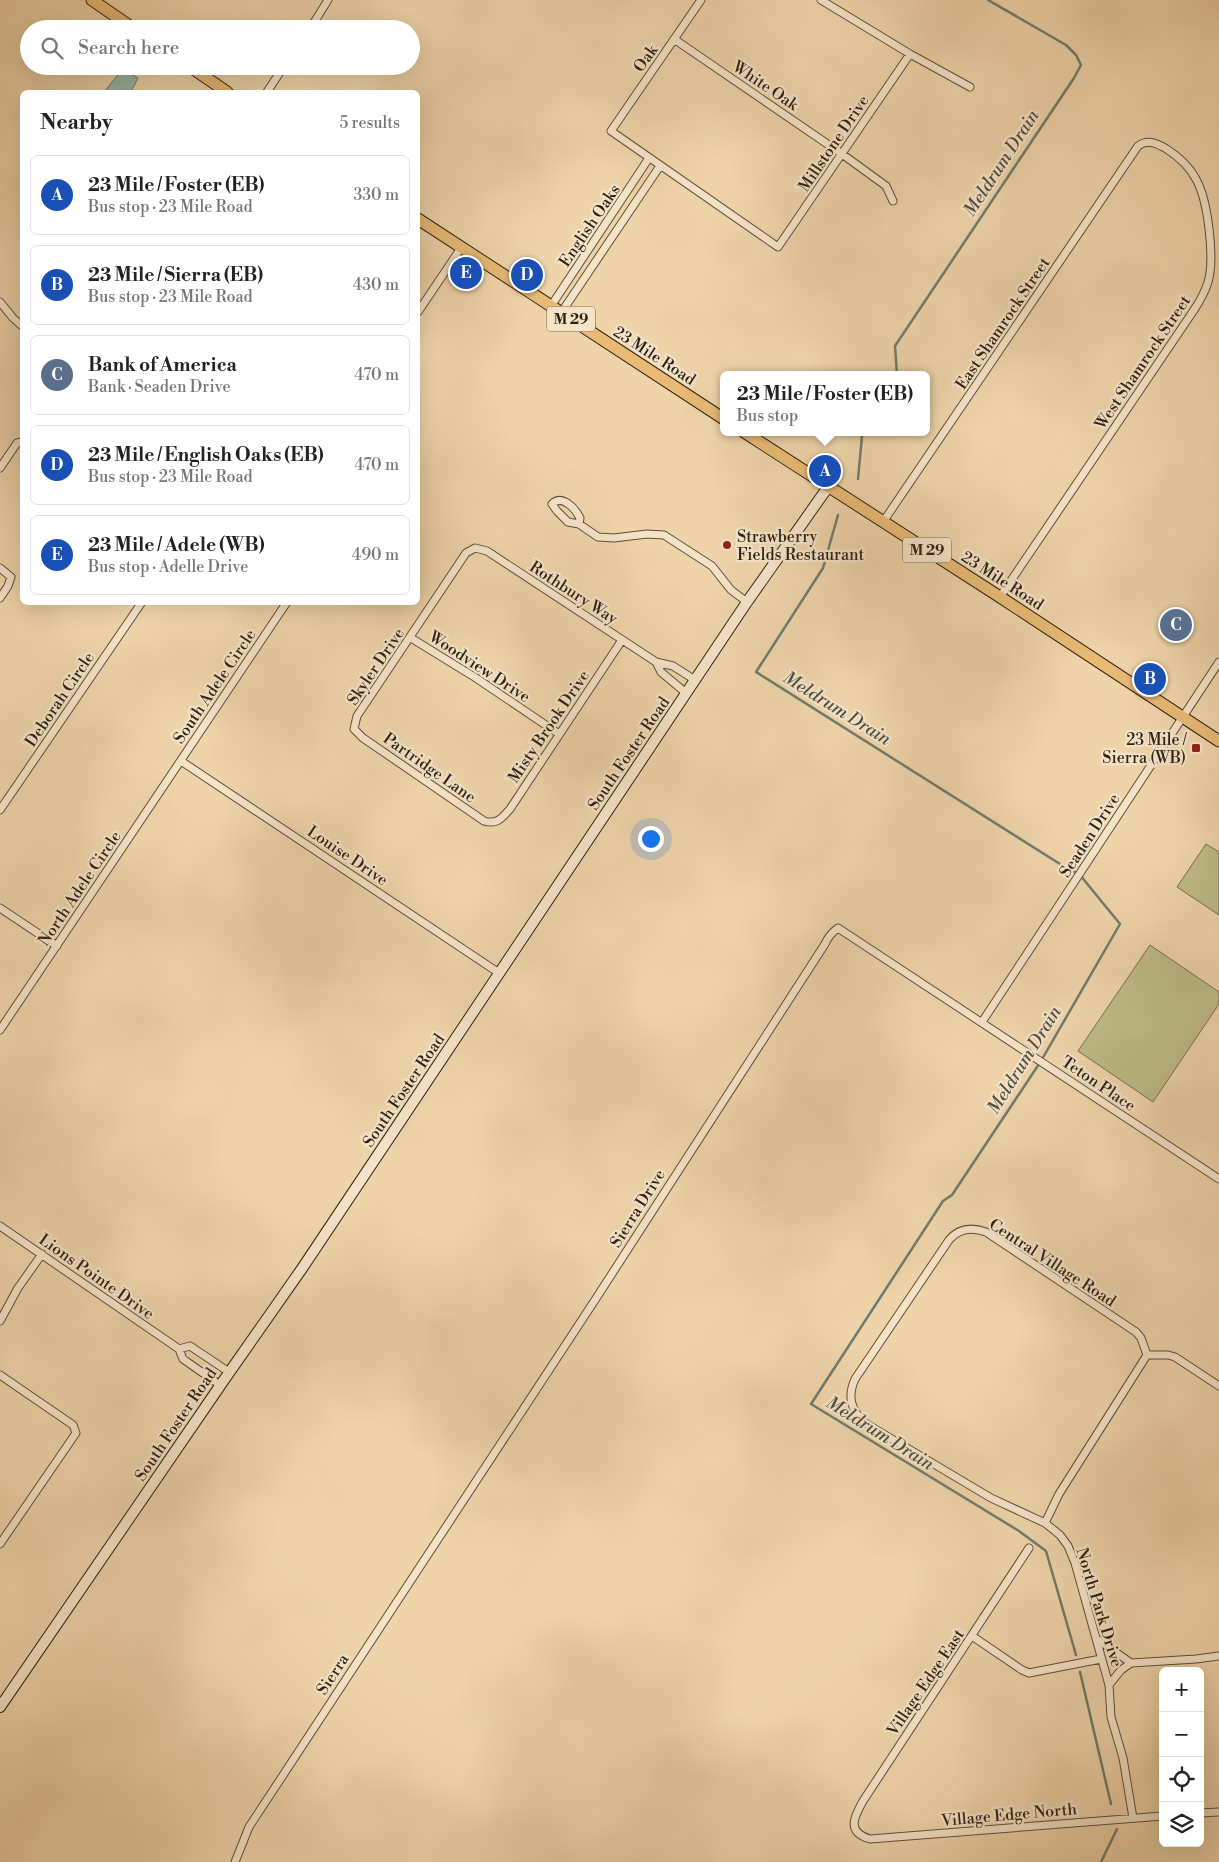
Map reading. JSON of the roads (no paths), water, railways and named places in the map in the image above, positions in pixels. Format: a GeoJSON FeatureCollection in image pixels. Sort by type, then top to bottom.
{"type":"FeatureCollection","features":[{"type":"Feature","properties":{"kind":"main road"},"geometry":{"type":"LineString","coordinates":[[92,0],[121,20]]}},
{"type":"Feature","properties":{"kind":"main road"},"geometry":{"type":"LineString","coordinates":[[202,75],[225,90]]}},
{"type":"Feature","properties":{"kind":"main road","name":"23 Mile Road"},"geometry":{"type":"LineString","coordinates":[[420,220],[720,416]]}},
{"type":"Feature","properties":{"kind":"main road","name":"23 Mile Road"},"geometry":{"type":"LineString","coordinates":[[750,436],[1219,740]]}},
{"type":"Feature","properties":{"kind":"street"},"geometry":{"type":"LineString","coordinates":[[316,20],[328,0]]}},
{"type":"Feature","properties":{"kind":"street","name":"Oak"},"geometry":{"type":"LineString","coordinates":[[649,158],[611,131],[701,0]]}},
{"type":"Feature","properties":{"kind":"street"},"geometry":{"type":"LineString","coordinates":[[821,0],[910,54],[970,86]]}},
{"type":"Feature","properties":{"kind":"street","name":"White Oak"},"geometry":{"type":"LineString","coordinates":[[674,39],[886,186],[893,201]]}},
{"type":"Feature","properties":{"kind":"street","name":"Millstone Drive"},"geometry":{"type":"LineString","coordinates":[[660,166],[778,247],[910,54]]}},
{"type":"Feature","properties":{"kind":"street"},"geometry":{"type":"LineString","coordinates":[[268,90],[278,75]]}},
{"type":"Feature","properties":{"kind":"street","name":"East Shamrock Street"},"geometry":{"type":"LineString","coordinates":[[883,522],[1135,150],[1145,141]]}},
{"type":"Feature","properties":{"kind":"street","name":"West Shamrock Street"},"geometry":{"type":"LineString","coordinates":[[1000,597],[1194,310],[1208,283],[1211,251],[1202,190],[1196,179],[1179,158],[1162,146],[1145,141]]}},
{"type":"Feature","properties":{"kind":"street"},"geometry":{"type":"LineString","coordinates":[[649,158],[660,166]]}},
{"type":"Feature","properties":{"kind":"street","name":"English Oaks"},"geometry":{"type":"LineString","coordinates":[[556,310],[649,158]]}},
{"type":"Feature","properties":{"kind":"street","name":"English Oaks"},"geometry":{"type":"LineString","coordinates":[[556,310],[660,166]]}},
{"type":"Feature","properties":{"kind":"street"},"geometry":{"type":"LineString","coordinates":[[420,309],[461,248]]}},
{"type":"Feature","properties":{"kind":"street"},"geometry":{"type":"LineString","coordinates":[[0,302],[20,324]]}},
{"type":"Feature","properties":{"kind":"street"},"geometry":{"type":"LineString","coordinates":[[0,468],[16,443],[20,442]]}},
{"type":"Feature","properties":{"kind":"street","name":"South Foster Road"},"geometry":{"type":"LineString","coordinates":[[0,1707],[301,1270],[747,602],[828,487]]}},
{"type":"Feature","properties":{"kind":"street"},"geometry":{"type":"LineString","coordinates":[[579,524],[580,518],[578,514],[569,505],[558,500],[552,504],[556,511],[568,522],[579,524],[592,534],[604,538],[626,538],[647,534],[664,535],[707,562],[719,573],[731,590],[747,602]]}},
{"type":"Feature","properties":{"kind":"street","name":"Skyler Drive"},"geometry":{"type":"LineString","coordinates":[[354,729],[357,716],[411,638],[466,553],[475,548]]}},
{"type":"Feature","properties":{"kind":"street","name":"Rothbury Way"},"geometry":{"type":"LineString","coordinates":[[475,548],[487,551],[656,662],[673,666],[695,680]]}},
{"type":"Feature","properties":{"kind":"street"},"geometry":{"type":"LineString","coordinates":[[0,568],[11,577],[8,586],[0,598]]}},
{"type":"Feature","properties":{"kind":"street","name":"Deborah Circle"},"geometry":{"type":"LineString","coordinates":[[0,810],[140,605]]}},
{"type":"Feature","properties":{"kind":"street","name":"South Adele Circle"},"geometry":{"type":"LineString","coordinates":[[181,761],[285,605]]}},
{"type":"Feature","properties":{"kind":"street","name":"Woodview Drive"},"geometry":{"type":"LineString","coordinates":[[411,638],[476,678],[559,734]]}},
{"type":"Feature","properties":{"kind":"street","name":"Misty Brook Drive"},"geometry":{"type":"LineString","coordinates":[[492,823],[502,819],[510,809],[622,640]]}},
{"type":"Feature","properties":{"kind":"street","name":"Rothbury Way"},"geometry":{"type":"LineString","coordinates":[[656,662],[661,672],[686,693]]}},
{"type":"Feature","properties":{"kind":"street","name":"Seaden Drive"},"geometry":{"type":"LineString","coordinates":[[982,1022],[1219,662]]}},
{"type":"Feature","properties":{"kind":"street","name":"Partridge Lane"},"geometry":{"type":"LineString","coordinates":[[354,729],[363,738],[484,822],[492,823]]}},
{"type":"Feature","properties":{"kind":"street","name":"North Adele Circle"},"geometry":{"type":"LineString","coordinates":[[0,1030],[181,761]]}},
{"type":"Feature","properties":{"kind":"street","name":"Louise Drive"},"geometry":{"type":"LineString","coordinates":[[181,761],[499,972]]}},
{"type":"Feature","properties":{"kind":"street"},"geometry":{"type":"LineString","coordinates":[[0,908],[57,946]]}},
{"type":"Feature","properties":{"kind":"street","name":"Teton Place"},"geometry":{"type":"LineString","coordinates":[[838,928],[1219,1179]]}},
{"type":"Feature","properties":{"kind":"street","name":"Sierra Drive"},"geometry":{"type":"LineString","coordinates":[[460,1505],[595,1300],[825,944],[828,936],[838,928]]}},
{"type":"Feature","properties":{"kind":"street","name":"Lions Pointe Drive"},"geometry":{"type":"LineString","coordinates":[[0,1226],[179,1349]]}},
{"type":"Feature","properties":{"kind":"street","name":"Central Village Road"},"geometry":{"type":"LineString","coordinates":[[851,1401],[851,1387],[855,1379],[949,1240],[958,1231],[963,1230],[986,1232],[1136,1332],[1141,1338],[1147,1355]]}},
{"type":"Feature","properties":{"kind":"street"},"geometry":{"type":"LineString","coordinates":[[0,1321],[18,1288],[42,1254]]}},
{"type":"Feature","properties":{"kind":"street"},"geometry":{"type":"LineString","coordinates":[[220,1385],[183,1359],[179,1349],[190,1346],[229,1372]]}},
{"type":"Feature","properties":{"kind":"street"},"geometry":{"type":"LineString","coordinates":[[1045,1523],[1059,1494],[1147,1355],[1175,1357],[1219,1386]]}},
{"type":"Feature","properties":{"kind":"street"},"geometry":{"type":"LineString","coordinates":[[0,1375],[72,1425],[76,1431],[0,1544]]}},
{"type":"Feature","properties":{"kind":"street","name":"North Park Drive"},"geometry":{"type":"LineString","coordinates":[[851,1401],[855,1413],[865,1423],[991,1498],[1045,1523],[1060,1535],[1072,1553],[1098,1639],[1101,1659],[1109,1685],[1111,1717],[1123,1758],[1133,1818]]}},
{"type":"Feature","properties":{"kind":"street","name":"Sierra"},"geometry":{"type":"LineString","coordinates":[[235,1862],[249,1827],[460,1505]]}},
{"type":"Feature","properties":{"kind":"street","name":"Village Edge East"},"geometry":{"type":"LineString","coordinates":[[858,1833],[853,1822],[856,1812],[1029,1548]]}},
{"type":"Feature","properties":{"kind":"street"},"geometry":{"type":"LineString","coordinates":[[972,1636],[1029,1673],[1101,1659]]}},
{"type":"Feature","properties":{"kind":"street"},"geometry":{"type":"LineString","coordinates":[[1098,1639],[1131,1663]]}},
{"type":"Feature","properties":{"kind":"street"},"geometry":{"type":"LineString","coordinates":[[1109,1685],[1121,1670],[1131,1663],[1196,1660],[1219,1656]]}},
{"type":"Feature","properties":{"kind":"street"},"geometry":{"type":"LineString","coordinates":[[1204,1813],[1219,1812]]}},
{"type":"Feature","properties":{"kind":"street","name":"Village Edge North"},"geometry":{"type":"LineString","coordinates":[[858,1833],[870,1838],[1159,1816]]}},
{"type":"Feature","properties":{"kind":"waterway","name":"Meldrum Drain"},"geometry":{"type":"LineString","coordinates":[[897,371],[895,346],[1081,65],[1076,55],[1066,45],[988,0]]}},
{"type":"Feature","properties":{"kind":"waterway","name":"Meldrum Drain"},"geometry":{"type":"LineString","coordinates":[[858,479],[862,436]]}},
{"type":"Feature","properties":{"kind":"waterway","name":"Meldrum Drain"},"geometry":{"type":"LineString","coordinates":[[838,515],[823,568],[756,672],[1080,875],[1120,924],[1041,1061],[952,1195],[943,1201],[811,1404],[1019,1531],[1046,1551],[1076,1655]]}},
{"type":"Feature","properties":{"kind":"waterway","name":"Meldrum Drain"},"geometry":{"type":"LineString","coordinates":[[1080,1672],[1111,1804]]}},
{"type":"Feature","properties":{"kind":"waterway","name":"Meldrum Drain"},"geometry":{"type":"LineString","coordinates":[[1101,1862],[1117,1829]]}},
{"type":"Feature","properties":{"kind":"place","name":"23 Mile / Adele (WB)"},"geometry":{"type":"Point","coordinates":[466,273]}},
{"type":"Feature","properties":{"kind":"place","name":"23 Mile / English Oaks (EB)"},"geometry":{"type":"Point","coordinates":[527,275]}},
{"type":"Feature","properties":{"kind":"place","name":"23 Mile / Foster (EB)"},"geometry":{"type":"Point","coordinates":[825,471]}},
{"type":"Feature","properties":{"kind":"place","name":"Strawberry Fields Restaurant"},"geometry":{"type":"Point","coordinates":[727,545]}},
{"type":"Feature","properties":{"kind":"place","name":"Bank of America"},"geometry":{"type":"Point","coordinates":[1176,625]}},
{"type":"Feature","properties":{"kind":"place","name":"23 Mile / Sierra (EB)"},"geometry":{"type":"Point","coordinates":[1150,679]}},
{"type":"Feature","properties":{"kind":"place","name":"23 Mile / Sierra (WB)"},"geometry":{"type":"Point","coordinates":[1196,748]}}]}
